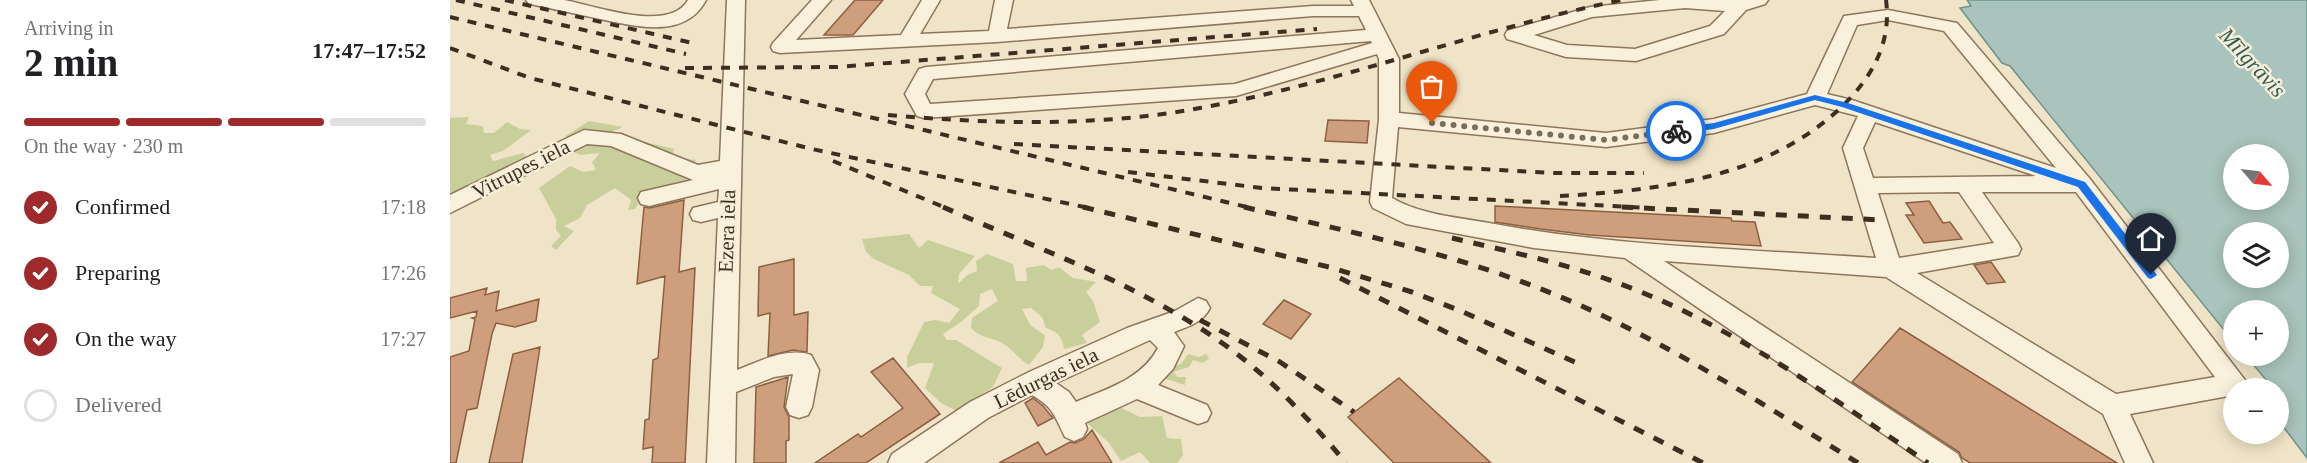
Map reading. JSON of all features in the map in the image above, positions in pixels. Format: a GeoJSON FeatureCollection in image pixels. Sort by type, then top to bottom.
{"type":"FeatureCollection","features":[{"type":"Feature","properties":{"kind":"street"},"geometry":{"type":"LineString","coordinates":[[535,0],[648,23],[666,21],[688,13],[697,0]]}},
{"type":"Feature","properties":{"kind":"street","name":"Ezera iela"},"geometry":{"type":"LineString","coordinates":[[721,463],[736,0]]}},
{"type":"Feature","properties":{"kind":"street"},"geometry":{"type":"LineString","coordinates":[[822,0],[780,47],[997,36],[1305,5],[1362,5],[1389,59],[1389,119],[1381,202],[1406,216],[1534,240],[1628,250],[1891,268],[2010,249],[1965,184]]}},
{"type":"Feature","properties":{"kind":"street"},"geometry":{"type":"LineString","coordinates":[[907,40],[931,0]]}},
{"type":"Feature","properties":{"kind":"street"},"geometry":{"type":"LineString","coordinates":[[997,36],[1004,0]]}},
{"type":"Feature","properties":{"kind":"street"},"geometry":{"type":"LineString","coordinates":[[1740,6],[1717,30],[1636,55],[1566,51],[1514,35],[1590,12],[1685,3],[1740,6],[1759,0]]}},
{"type":"Feature","properties":{"kind":"street"},"geometry":{"type":"LineString","coordinates":[[1815,98],[1850,20],[1888,15],[1950,27],[2082,184],[2235,384],[2113,406]]}},
{"type":"Feature","properties":{"kind":"street"},"geometry":{"type":"LineString","coordinates":[[1379,40],[1236,90],[924,111],[915,94],[926,73],[1379,40]]}},
{"type":"Feature","properties":{"kind":"street"},"geometry":{"type":"LineString","coordinates":[[1389,119],[1606,140],[1714,126],[1815,98],[2082,184]]}},
{"type":"Feature","properties":{"kind":"street"},"geometry":{"type":"LineString","coordinates":[[1869,114],[1853,148],[1891,268],[2113,406],[2139,463]]}},
{"type":"Feature","properties":{"kind":"street","name":"Vitrupes iela"},"geometry":{"type":"LineString","coordinates":[[450,205],[584,137],[614,139],[696,174],[730,172]]}},
{"type":"Feature","properties":{"kind":"street"},"geometry":{"type":"LineString","coordinates":[[649,198],[730,172]]}},
{"type":"Feature","properties":{"kind":"street"},"geometry":{"type":"LineString","coordinates":[[1865,186],[2082,184]]}},
{"type":"Feature","properties":{"kind":"street"},"geometry":{"type":"LineString","coordinates":[[701,214],[728,208]]}},
{"type":"Feature","properties":{"kind":"street"},"geometry":{"type":"LineString","coordinates":[[1628,250],[1948,463]]}},
{"type":"Feature","properties":{"kind":"street","name":"Lēdurgas iela"},"geometry":{"type":"LineString","coordinates":[[902,463],[979,410],[1032,383],[1155,328],[1184,318],[1198,308]]}},
{"type":"Feature","properties":{"kind":"street"},"geometry":{"type":"LineString","coordinates":[[1032,383],[1062,400],[1073,423],[1093,405],[1138,388],[1153,376],[1167,359],[1172,346],[1155,328]]}},
{"type":"Feature","properties":{"kind":"street"},"geometry":{"type":"LineString","coordinates":[[723,386],[772,367],[802,362],[806,370],[799,407]]}},
{"type":"Feature","properties":{"kind":"street"},"geometry":{"type":"LineString","coordinates":[[1138,388],[1198,412]]}},
{"type":"Feature","properties":{"kind":"green space"},"geometry":{"type":"Polygon","coordinates":[[[469,117],[466,124],[483,126],[484,133],[494,133],[507,122],[520,129],[531,130],[503,151],[490,155],[493,161],[523,153],[531,161],[450,201],[450,118],[469,117]]]}},
{"type":"Feature","properties":{"kind":"green space"},"geometry":{"type":"Polygon","coordinates":[[[589,121],[623,127],[609,133],[674,149],[672,157],[696,160],[683,186],[644,196],[635,209],[628,210],[631,200],[615,188],[587,205],[580,218],[564,226],[574,231],[556,250],[551,246],[561,236],[556,230],[556,219],[539,188],[570,166],[583,172],[596,170],[592,162],[600,153],[580,155],[560,145],[567,135],[589,121]]]}},
{"type":"Feature","properties":{"kind":"green space"},"geometry":{"type":"Polygon","coordinates":[[[909,234],[919,248],[928,240],[975,256],[959,274],[958,284],[967,275],[977,271],[976,261],[987,254],[1013,264],[1016,281],[1027,281],[1026,268],[1044,265],[1051,270],[1059,267],[1073,278],[1096,282],[1086,292],[1093,301],[1100,322],[1082,335],[1087,343],[1064,349],[1061,338],[1046,328],[1042,317],[1031,308],[1022,309],[1031,326],[1045,335],[1043,347],[1029,365],[1006,345],[978,334],[971,328],[972,318],[998,301],[992,289],[980,294],[979,306],[943,334],[947,340],[956,340],[1002,368],[993,387],[957,411],[941,403],[925,388],[934,363],[919,363],[907,368],[907,357],[924,322],[935,320],[949,323],[960,309],[931,293],[933,286],[920,286],[909,275],[874,259],[866,252],[862,239],[909,234]]]}},
{"type":"Feature","properties":{"kind":"green space"},"geometry":{"type":"Polygon","coordinates":[[[1188,354],[1199,357],[1206,354],[1209,359],[1202,363],[1193,360],[1189,367],[1173,372],[1178,377],[1186,377],[1185,385],[1166,379],[1166,369],[1181,364],[1188,354]]]}},
{"type":"Feature","properties":{"kind":"green space"},"geometry":{"type":"Polygon","coordinates":[[[1107,401],[1140,417],[1162,416],[1167,438],[1181,439],[1183,455],[1177,463],[1150,463],[1140,452],[1121,461],[1109,443],[1086,422],[1107,401]]]}},
{"type":"Feature","properties":{"kind":"water","name":"Mīlgrāvis"},"geometry":{"type":"Polygon","coordinates":[[[1967,0],[2307,0],[2307,458],[2289,434],[2289,378],[2265,378],[2254,366],[2289,366],[2289,300],[2223,300],[2223,329],[2010,66],[2002,63],[1960,8],[1971,6],[1967,0]]]}},
{"type":"Feature","properties":{"kind":"building"},"geometry":{"type":"Polygon","coordinates":[[[855,0],[883,0],[853,35],[824,35],[855,0]]]}},
{"type":"Feature","properties":{"kind":"building"},"geometry":{"type":"Polygon","coordinates":[[[1328,120],[1369,121],[1367,143],[1325,141],[1328,120]]]}},
{"type":"Feature","properties":{"kind":"building"},"geometry":{"type":"Polygon","coordinates":[[[684,200],[679,272],[695,268],[685,463],[652,463],[653,447],[643,449],[645,420],[649,419],[653,360],[658,358],[665,276],[637,284],[644,207],[650,208],[684,200]]]}},
{"type":"Feature","properties":{"kind":"building"},"geometry":{"type":"Polygon","coordinates":[[[1929,201],[1943,223],[1950,222],[1962,239],[1924,243],[1906,215],[1914,215],[1906,203],[1929,201]]]}},
{"type":"Feature","properties":{"kind":"building"},"geometry":{"type":"Polygon","coordinates":[[[1495,206],[1731,218],[1732,221],[1755,222],[1761,246],[1589,235],[1541,229],[1495,222],[1495,206]]]}},
{"type":"Feature","properties":{"kind":"building"},"geometry":{"type":"Polygon","coordinates":[[[794,259],[794,315],[808,312],[807,352],[793,350],[768,356],[770,313],[758,316],[759,267],[794,259]]]}},
{"type":"Feature","properties":{"kind":"building"},"geometry":{"type":"Polygon","coordinates":[[[1991,262],[2005,282],[1987,284],[1974,265],[1991,262]]]}},
{"type":"Feature","properties":{"kind":"building"},"geometry":{"type":"Polygon","coordinates":[[[487,288],[485,295],[499,291],[496,311],[539,299],[536,321],[515,327],[496,323],[477,408],[467,410],[456,463],[450,463],[450,357],[469,351],[475,319],[472,318],[476,317],[477,311],[450,318],[450,298],[487,288]]]}},
{"type":"Feature","properties":{"kind":"building"},"geometry":{"type":"Polygon","coordinates":[[[1284,300],[1311,314],[1291,339],[1263,324],[1284,300]]]}},
{"type":"Feature","properties":{"kind":"building"},"geometry":{"type":"Polygon","coordinates":[[[1900,328],[2117,463],[1970,463],[1962,458],[1959,452],[1852,382],[1900,328]]]}},
{"type":"Feature","properties":{"kind":"building"},"geometry":{"type":"Polygon","coordinates":[[[540,347],[522,463],[489,463],[513,354],[540,347]]]}},
{"type":"Feature","properties":{"kind":"building"},"geometry":{"type":"Polygon","coordinates":[[[893,358],[940,414],[866,463],[815,463],[858,434],[861,437],[903,408],[871,372],[893,358]]]}},
{"type":"Feature","properties":{"kind":"building"},"geometry":{"type":"Polygon","coordinates":[[[788,377],[784,407],[789,417],[786,463],[754,463],[756,387],[788,377]]]}},
{"type":"Feature","properties":{"kind":"building"},"geometry":{"type":"Polygon","coordinates":[[[1399,378],[1491,463],[1394,463],[1348,417],[1399,378]]]}},
{"type":"Feature","properties":{"kind":"building"},"geometry":{"type":"Polygon","coordinates":[[[1033,398],[1053,418],[1038,426],[1025,403],[1033,398]]]}},
{"type":"Feature","properties":{"kind":"building"},"geometry":{"type":"Polygon","coordinates":[[[1092,430],[1112,463],[999,463],[1038,442],[1046,455],[1070,442],[1075,443],[1084,439],[1092,430]]]}},
{"type":"Feature","properties":{"kind":"railway"},"geometry":{"type":"LineString","coordinates":[[456,0],[686,54]]}},
{"type":"Feature","properties":{"kind":"railway"},"geometry":{"type":"LineString","coordinates":[[505,0],[697,44]]}},
{"type":"Feature","properties":{"kind":"railway"},"geometry":{"type":"LineString","coordinates":[[888,115],[1044,122],[1162,114],[1253,97],[1306,84],[1516,25],[1622,0]]}},
{"type":"Feature","properties":{"kind":"railway"},"geometry":{"type":"LineString","coordinates":[[1560,196],[1679,183],[1718,174],[1791,145],[1823,123],[1862,85],[1875,63],[1884,39],[1886,0]]}},
{"type":"Feature","properties":{"kind":"railway"},"geometry":{"type":"LineString","coordinates":[[450,17],[1251,208]]}},
{"type":"Feature","properties":{"kind":"railway"},"geometry":{"type":"LineString","coordinates":[[685,68],[837,67],[1317,29]]}},
{"type":"Feature","properties":{"kind":"railway"},"geometry":{"type":"LineString","coordinates":[[450,48],[530,78],[812,149],[1089,208]]}},
{"type":"Feature","properties":{"kind":"railway"},"geometry":{"type":"LineString","coordinates":[[1014,144],[1554,173],[1644,173]]}},
{"type":"Feature","properties":{"kind":"railway"},"geometry":{"type":"LineString","coordinates":[[833,161],[946,208]]}},
{"type":"Feature","properties":{"kind":"railway"},"geometry":{"type":"LineString","coordinates":[[1128,172],[1262,188],[1651,208]]}},
{"type":"Feature","properties":{"kind":"railway"},"geometry":{"type":"LineString","coordinates":[[943,207],[1088,269],[1192,323],[1242,358],[1274,386],[1304,415],[1346,463]]}},
{"type":"Feature","properties":{"kind":"railway"},"geometry":{"type":"LineString","coordinates":[[1083,207],[1329,267],[1412,292],[1461,311],[1577,363]]}},
{"type":"Feature","properties":{"kind":"railway"},"geometry":{"type":"LineString","coordinates":[[1244,207],[1361,234],[1438,255],[1551,293],[1591,310],[1670,350],[1858,463]]}},
{"type":"Feature","properties":{"kind":"railway"},"geometry":{"type":"LineString","coordinates":[[1622,207],[1882,220]]}},
{"type":"Feature","properties":{"kind":"railway"},"geometry":{"type":"LineString","coordinates":[[1452,238],[1587,272],[1671,305],[1710,324],[1785,367],[1928,463]]}},
{"type":"Feature","properties":{"kind":"railway"},"geometry":{"type":"LineString","coordinates":[[1340,278],[1703,463]]}},
{"type":"Feature","properties":{"kind":"railway"},"geometry":{"type":"LineString","coordinates":[[1200,320],[1280,362],[1354,412]]}},
{"type":"Feature","properties":{"kind":"way so far"},"geometry":{"type":"LineString","coordinates":[[1432,123],[1606,140],[1676,131]]}},
{"type":"Feature","properties":{"kind":"route"},"geometry":{"type":"LineString","coordinates":[[1676,131],[1714,126],[1815,98],[1845,105],[2082,184],[2151,275]]}}]}
